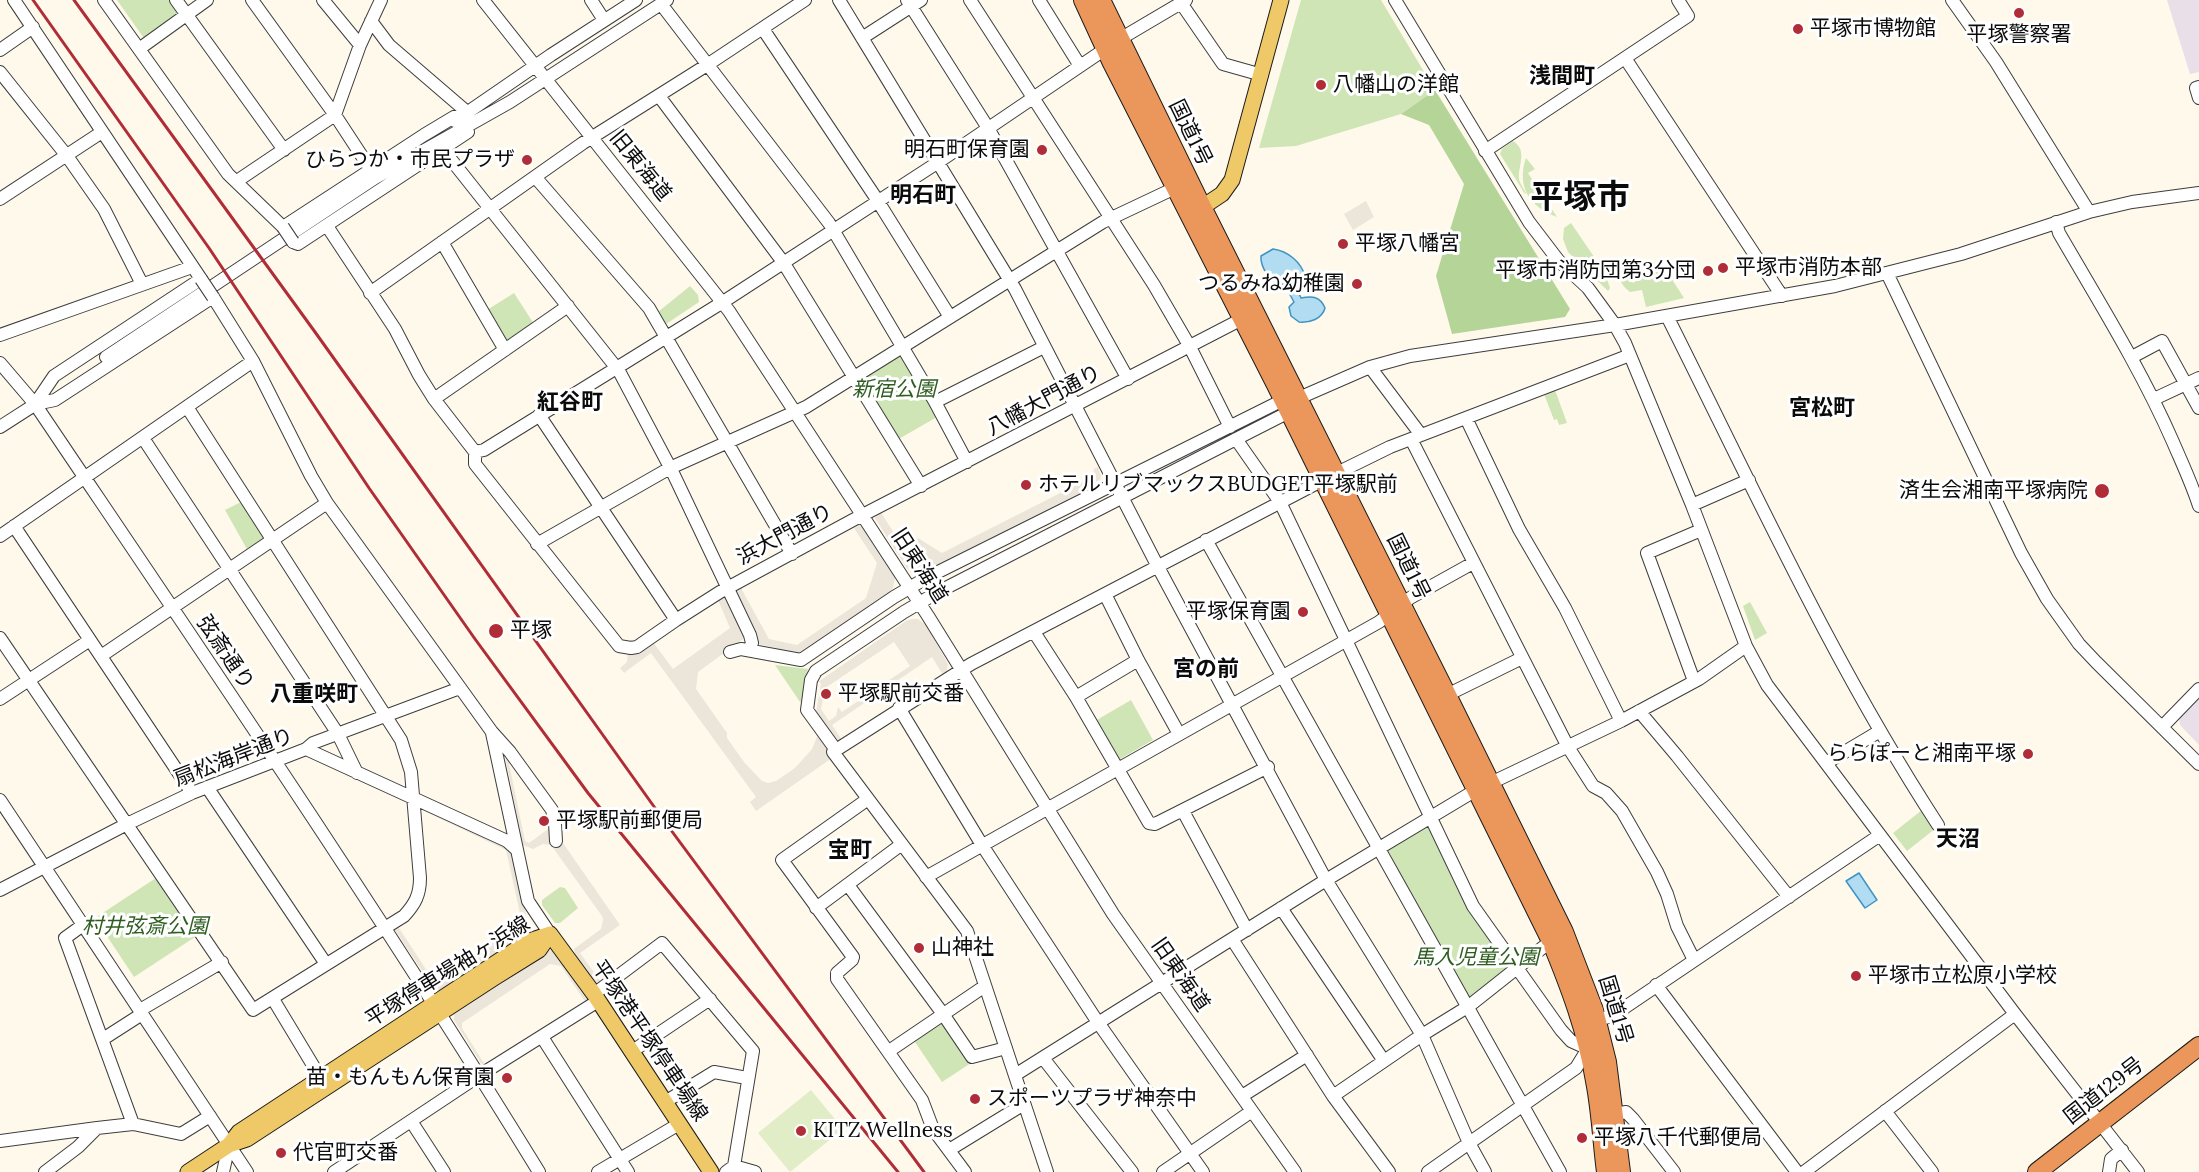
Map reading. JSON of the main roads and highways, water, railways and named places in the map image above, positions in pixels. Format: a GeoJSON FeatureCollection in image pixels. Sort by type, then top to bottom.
{"type":"FeatureCollection","features":[{"type":"Feature","properties":{"kind":"highway","name":"国道1号"},"geometry":{"type":"LineString","coordinates":[[1083,0],[1113,44],[1170,142],[1289,379],[1290,403]]}},
{"type":"Feature","properties":{"kind":"highway","name":"国道1号"},"geometry":{"type":"LineString","coordinates":[[1101,0],[1113,44],[1175,188],[1242,319],[1330,476],[1484,787],[1564,932],[1577,962],[1597,1022],[1594,1057],[1606,1172]]}},
{"type":"Feature","properties":{"kind":"highway"},"geometry":{"type":"LineString","coordinates":[[1170,142],[1171,159],[1180,176],[1175,188]]}},
{"type":"Feature","properties":{"kind":"highway","name":"国道1号"},"geometry":{"type":"LineString","coordinates":[[1396,610],[1447,695],[1551,941],[1597,1022]]}},
{"type":"Feature","properties":{"kind":"highway","name":"国道129号"},"geometry":{"type":"LineString","coordinates":[[2055,1172],[2199,1046]]}},
{"type":"Feature","properties":{"kind":"highway","name":"国道1号"},"geometry":{"type":"LineString","coordinates":[[1594,1057],[1615,1114],[1621,1172]]}},
{"type":"Feature","properties":{"kind":"highway","name":"国道129号"},"geometry":{"type":"LineString","coordinates":[[2037,1172],[2199,1062]]}},
{"type":"Feature","properties":{"kind":"main road"},"geometry":{"type":"LineString","coordinates":[[1224,282],[1213,245],[1198,215],[1198,210],[1222,194],[1232,180],[1281,0]]}},
{"type":"Feature","properties":{"kind":"main road","name":"平塚港平塚停車場線"},"geometry":{"type":"LineString","coordinates":[[550,934],[596,997],[711,1172]]}},
{"type":"Feature","properties":{"kind":"main road","name":"平塚停車場袖ヶ浜線"},"geometry":{"type":"LineString","coordinates":[[188,1172],[229,1144],[239,1132],[320,1077],[539,950],[550,934]]}},
{"type":"Feature","properties":{"kind":"main road","name":"平塚停車場袖ヶ浜線"},"geometry":{"type":"LineString","coordinates":[[229,1144],[247,1139],[437,1009]]}},
{"type":"Feature","properties":{"kind":"water"},"geometry":{"type":"Polygon","coordinates":[[[1273,249],[1289,255],[1300,266],[1305,276],[1294,282],[1301,298],[1315,298],[1323,304],[1325,308],[1318,318],[1299,322],[1291,316],[1289,307],[1294,302],[1284,284],[1275,286],[1262,264],[1261,256],[1273,249]]]}},
{"type":"Feature","properties":{"kind":"water"},"geometry":{"type":"Polygon","coordinates":[[[1859,873],[1877,900],[1865,908],[1846,881],[1859,873]]]}},
{"type":"Feature","properties":{"kind":"railway"},"geometry":{"type":"LineString","coordinates":[[33,0],[209,248],[369,488],[475,639],[588,793],[898,1172]]}},
{"type":"Feature","properties":{"kind":"railway"},"geometry":{"type":"LineString","coordinates":[[74,0],[315,332],[665,822],[924,1172]]}},
{"type":"Feature","properties":{"kind":"place","name":"平塚警察署"},"geometry":{"type":"Point","coordinates":[2019,13]}},
{"type":"Feature","properties":{"kind":"place","name":"平塚市博物館"},"geometry":{"type":"Point","coordinates":[1798,29]}},
{"type":"Feature","properties":{"kind":"place","name":"八幡山の洋館"},"geometry":{"type":"Point","coordinates":[1321,85]}},
{"type":"Feature","properties":{"kind":"place","name":"明石町保育園"},"geometry":{"type":"Point","coordinates":[1042,150]}},
{"type":"Feature","properties":{"kind":"place","name":"ひらつか・市民プラザ"},"geometry":{"type":"Point","coordinates":[527,160]}},
{"type":"Feature","properties":{"kind":"place","name":"平塚八幡宮"},"geometry":{"type":"Point","coordinates":[1343,244]}},
{"type":"Feature","properties":{"kind":"place","name":"平塚市消防本部"},"geometry":{"type":"Point","coordinates":[1723,268]}},
{"type":"Feature","properties":{"kind":"place","name":"平塚市消防団第3分団"},"geometry":{"type":"Point","coordinates":[1708,271]}},
{"type":"Feature","properties":{"kind":"place","name":"つるみね幼稚園"},"geometry":{"type":"Point","coordinates":[1357,284]}},
{"type":"Feature","properties":{"kind":"place","name":"ホテルリブマックスBUDGET平塚駅前"},"geometry":{"type":"Point","coordinates":[1026,485]}},
{"type":"Feature","properties":{"kind":"place","name":"済生会湘南平塚病院"},"geometry":{"type":"Point","coordinates":[2102,491]}},
{"type":"Feature","properties":{"kind":"place","name":"平塚保育園"},"geometry":{"type":"Point","coordinates":[1303,612]}},
{"type":"Feature","properties":{"kind":"place","name":"平塚"},"geometry":{"type":"Point","coordinates":[496,631]}},
{"type":"Feature","properties":{"kind":"place","name":"平塚駅前交番"},"geometry":{"type":"Point","coordinates":[826,694]}},
{"type":"Feature","properties":{"kind":"place","name":"ららぽーと湘南平塚"},"geometry":{"type":"Point","coordinates":[2028,754]}},
{"type":"Feature","properties":{"kind":"place","name":"平塚駅前郵便局"},"geometry":{"type":"Point","coordinates":[544,821]}},
{"type":"Feature","properties":{"kind":"place","name":"山神社"},"geometry":{"type":"Point","coordinates":[919,948]}},
{"type":"Feature","properties":{"kind":"place","name":"平塚市立松原小学校"},"geometry":{"type":"Point","coordinates":[1856,976]}},
{"type":"Feature","properties":{"kind":"place","name":"苗・もんもん保育園"},"geometry":{"type":"Point","coordinates":[507,1078]}},
{"type":"Feature","properties":{"kind":"place","name":"スポーツプラザ神奈中"},"geometry":{"type":"Point","coordinates":[975,1099]}},
{"type":"Feature","properties":{"kind":"place","name":"KITZ Wellness"},"geometry":{"type":"Point","coordinates":[801,1131]}},
{"type":"Feature","properties":{"kind":"place","name":"平塚八千代郵便局"},"geometry":{"type":"Point","coordinates":[1582,1138]}},
{"type":"Feature","properties":{"kind":"place","name":"代官町交番"},"geometry":{"type":"Point","coordinates":[281,1153]}},
{"type":"Feature","properties":{"kind":"district","name":"浅間町"},"geometry":{"type":"Point","coordinates":[1562,77]}},
{"type":"Feature","properties":{"kind":"district","name":"明石町"},"geometry":{"type":"Point","coordinates":[923,196]}},
{"type":"Feature","properties":{"kind":"district","name":"平塚市"},"geometry":{"type":"Point","coordinates":[1580,199]}},
{"type":"Feature","properties":{"kind":"district","name":"紅谷町"},"geometry":{"type":"Point","coordinates":[570,403]}},
{"type":"Feature","properties":{"kind":"district","name":"宮松町"},"geometry":{"type":"Point","coordinates":[1822,409]}},
{"type":"Feature","properties":{"kind":"district","name":"宮の前"},"geometry":{"type":"Point","coordinates":[1206,670]}},
{"type":"Feature","properties":{"kind":"district","name":"八重咲町"},"geometry":{"type":"Point","coordinates":[314,695]}},
{"type":"Feature","properties":{"kind":"district","name":"天沼"},"geometry":{"type":"Point","coordinates":[1958,840]}},
{"type":"Feature","properties":{"kind":"district","name":"宝町"},"geometry":{"type":"Point","coordinates":[850,851]}},
{"type":"Feature","properties":{"kind":"park label","name":"新宿公園"},"geometry":{"type":"Point","coordinates":[894,390]}},
{"type":"Feature","properties":{"kind":"park label","name":"村井弦斎公園"},"geometry":{"type":"Point","coordinates":[145,927]}},
{"type":"Feature","properties":{"kind":"park label","name":"馬入児童公園"},"geometry":{"type":"Point","coordinates":[1476,958]}}]}
